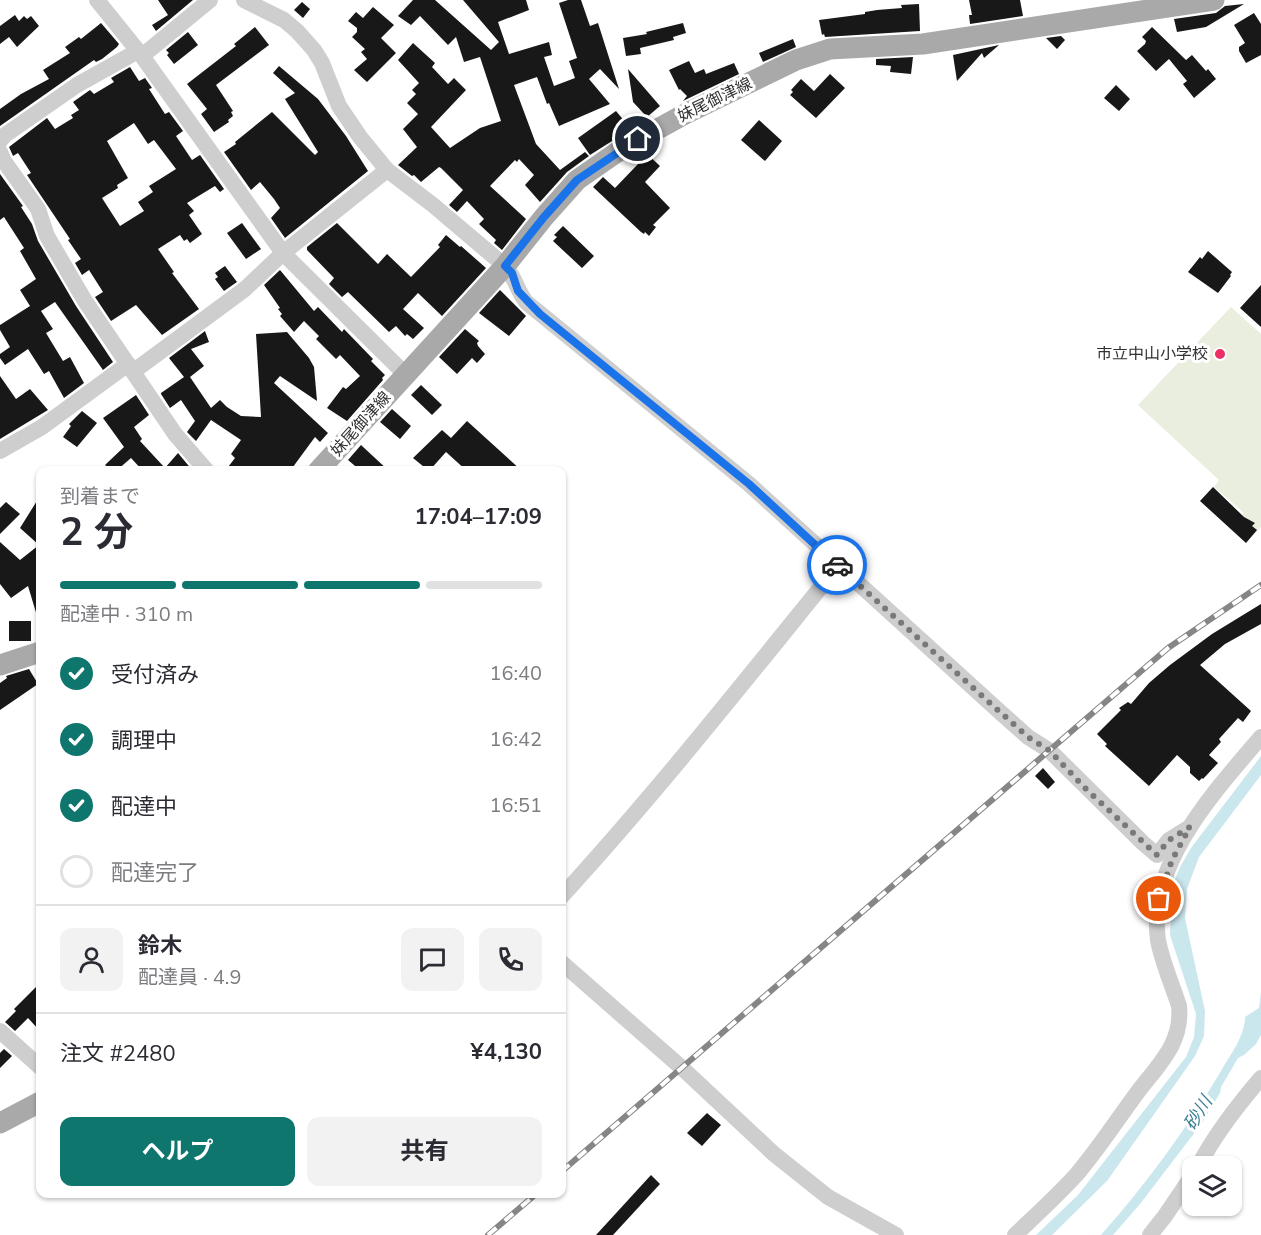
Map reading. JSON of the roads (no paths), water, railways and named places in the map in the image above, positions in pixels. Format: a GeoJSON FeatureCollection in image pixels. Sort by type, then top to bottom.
{"type":"FeatureCollection","features":[{"type":"Feature","properties":{"kind":"main road","name":"妹尾御津線"},"geometry":{"type":"LineString","coordinates":[[323,466],[505,266],[577,180],[623,148],[685,114],[796,60],[830,49],[923,44],[1214,0]]}},
{"type":"Feature","properties":{"kind":"main road"},"geometry":{"type":"LineString","coordinates":[[0,665],[32,655]]}},
{"type":"Feature","properties":{"kind":"main road"},"geometry":{"type":"LineString","coordinates":[[0,1123],[36,1104]]}},
{"type":"Feature","properties":{"kind":"street"},"geometry":{"type":"LineString","coordinates":[[97,0],[140,54],[283,253],[405,375]]}},
{"type":"Feature","properties":{"kind":"street"},"geometry":{"type":"LineString","coordinates":[[0,141],[5,135],[77,85],[140,54],[210,0]]}},
{"type":"Feature","properties":{"kind":"street"},"geometry":{"type":"LineString","coordinates":[[244,0],[284,20],[297,31],[322,63],[339,106],[387,170],[433,205],[505,266],[512,273],[518,291],[540,314],[749,484],[1021,731],[1050,751],[1085,788],[1157,855],[1169,840],[1190,827]]}},
{"type":"Feature","properties":{"kind":"street"},"geometry":{"type":"LineString","coordinates":[[0,152],[38,209],[48,236],[85,301],[175,434],[203,466]]}},
{"type":"Feature","properties":{"kind":"street"},"geometry":{"type":"LineString","coordinates":[[0,451],[42,427],[245,289],[283,253],[387,170]]}},
{"type":"Feature","properties":{"kind":"street"},"geometry":{"type":"LineString","coordinates":[[566,892],[698,739],[838,566]]}},
{"type":"Feature","properties":{"kind":"street"},"geometry":{"type":"LineString","coordinates":[[0,655],[32,655]]}},
{"type":"Feature","properties":{"kind":"street"},"geometry":{"type":"LineString","coordinates":[[1015,1235],[1076,1175],[1170,1052],[1179,1023],[1179,1006],[1160,946],[1158,911],[1167,871],[1190,827],[1261,737]]}},
{"type":"Feature","properties":{"kind":"street"},"geometry":{"type":"LineString","coordinates":[[566,966],[666,1054],[774,1154],[828,1197],[896,1235]]}},
{"type":"Feature","properties":{"kind":"street"},"geometry":{"type":"LineString","coordinates":[[0,1031],[36,1063]]}},
{"type":"Feature","properties":{"kind":"street"},"geometry":{"type":"LineString","coordinates":[[1204,1156],[1237,1106],[1261,1078]]}},
{"type":"Feature","properties":{"kind":"street"},"geometry":{"type":"LineString","coordinates":[[1150,1235],[1182,1191]]}},
{"type":"Feature","properties":{"kind":"water"},"geometry":{"type":"Polygon","coordinates":[[[1261,756],[1261,775],[1199,857],[1187,889],[1185,918],[1205,1011],[1204,1036],[1195,1056],[1107,1181],[1052,1235],[1036,1235],[1078,1195],[1186,1057],[1194,1037],[1196,1014],[1170,935],[1172,887],[1191,848],[1261,756]]]}},
{"type":"Feature","properties":{"kind":"water","name":"砂川"},"geometry":{"type":"Polygon","coordinates":[[[1261,992],[1261,1035],[1256,1044],[1238,1058],[1202,1123],[1140,1204],[1113,1235],[1101,1235],[1150,1176],[1208,1093],[1243,1031],[1245,1017],[1259,1008],[1261,992]]]}},
{"type":"Feature","properties":{"kind":"railway"},"geometry":{"type":"LineString","coordinates":[[566,1168],[1168,648],[1261,585]]}},
{"type":"Feature","properties":{"kind":"railway"},"geometry":{"type":"LineString","coordinates":[[488,1235],[531,1198]]}},
{"type":"Feature","properties":{"kind":"place","name":"市立中山小学校"},"geometry":{"type":"Point","coordinates":[1220,354]}}]}
